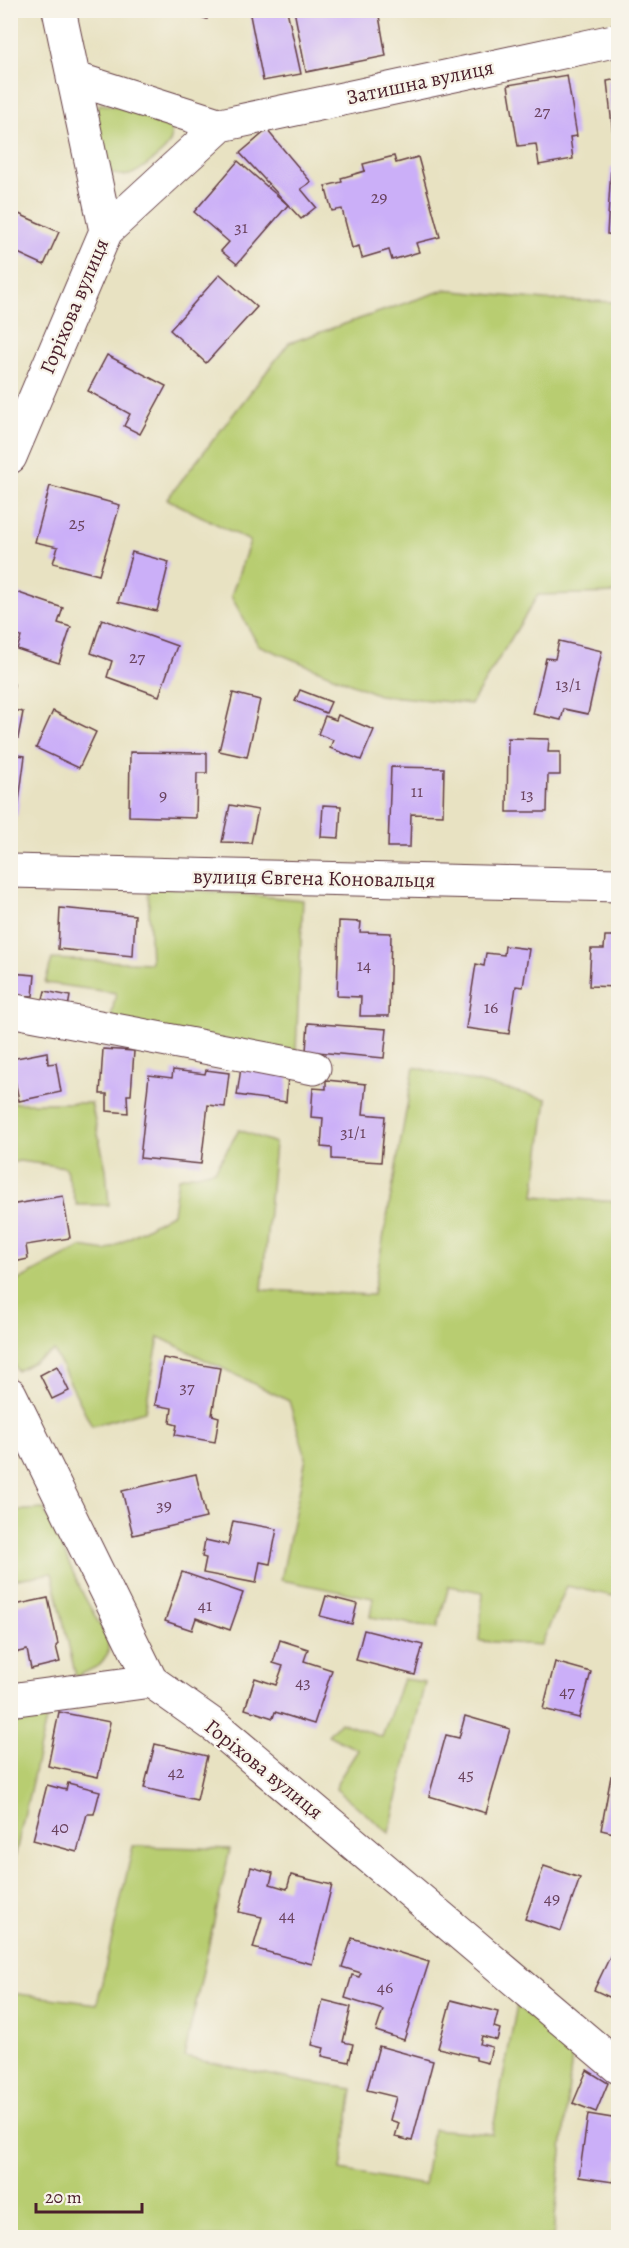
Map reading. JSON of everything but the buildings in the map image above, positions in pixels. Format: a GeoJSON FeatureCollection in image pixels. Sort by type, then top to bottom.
{"type":"FeatureCollection","features":[{"type":"Feature","properties":{"kind":"street","name":"Горіхова вулиця"},"geometry":{"type":"LineString","coordinates":[[10,457],[106,231],[59,10]]}},
{"type":"Feature","properties":{"kind":"street","name":"Затишна вулиця"},"geometry":{"type":"LineString","coordinates":[[73,78],[221,125],[618,40]]}},
{"type":"Feature","properties":{"kind":"street"},"geometry":{"type":"LineString","coordinates":[[106,231],[221,125]]}},
{"type":"Feature","properties":{"kind":"street","name":"вулиця Євгена Коновальця"},"geometry":{"type":"LineString","coordinates":[[10,871],[618,885]]}},
{"type":"Feature","properties":{"kind":"street"},"geometry":{"type":"LineString","coordinates":[[10,1010],[314,1068]]}},
{"type":"Feature","properties":{"kind":"street","name":"Горіхова вулиця"},"geometry":{"type":"LineString","coordinates":[[10,1394],[151,1681],[225,1734],[618,2067]]}},
{"type":"Feature","properties":{"kind":"street"},"geometry":{"type":"LineString","coordinates":[[10,1700],[151,1681]]}},
{"type":"Feature","properties":{"kind":"green space"},"geometry":{"type":"Polygon","coordinates":[[[100,104],[165,114],[171,131],[169,145],[135,173],[123,176],[103,168],[93,115],[100,104]]]}},
{"type":"Feature","properties":{"kind":"green space"},"geometry":{"type":"Polygon","coordinates":[[[444,290],[545,300],[618,302],[618,593],[538,595],[471,704],[379,695],[258,645],[231,596],[250,541],[167,499],[289,343],[444,290]]]}},
{"type":"Feature","properties":{"kind":"green space"},"geometry":{"type":"Polygon","coordinates":[[[148,886],[303,900],[296,1051],[110,1022],[116,993],[45,983],[52,959],[151,963],[148,886]]]}},
{"type":"Feature","properties":{"kind":"green space"},"geometry":{"type":"Polygon","coordinates":[[[414,1067],[547,1099],[534,1196],[618,1202],[618,1597],[567,1586],[541,1645],[479,1641],[483,1592],[449,1586],[437,1628],[370,1617],[373,1598],[281,1580],[306,1458],[289,1401],[159,1337],[145,1411],[92,1426],[54,1351],[17,1371],[11,1358],[11,1284],[81,1247],[106,1251],[173,1213],[178,1178],[215,1170],[239,1130],[275,1143],[262,1290],[373,1295],[414,1067]]]}},
{"type":"Feature","properties":{"kind":"green space"},"geometry":{"type":"Polygon","coordinates":[[[11,1100],[16,1103],[91,1103],[106,1169],[109,1205],[77,1205],[65,1167],[19,1161],[11,1163],[11,1100]]]}},
{"type":"Feature","properties":{"kind":"green space"},"geometry":{"type":"Polygon","coordinates":[[[44,1509],[84,1596],[108,1640],[108,1653],[100,1665],[76,1677],[52,1573],[11,1580],[11,1511],[44,1509]]]}},
{"type":"Feature","properties":{"kind":"green space"},"geometry":{"type":"Polygon","coordinates":[[[403,1679],[425,1682],[389,1833],[336,1789],[338,1781],[358,1750],[328,1735],[340,1722],[382,1737],[403,1679]]]}},
{"type":"Feature","properties":{"kind":"green space"},"geometry":{"type":"Polygon","coordinates":[[[49,1707],[11,1874],[11,1711],[49,1707]]]}},
{"type":"Feature","properties":{"kind":"green space"},"geometry":{"type":"Polygon","coordinates":[[[133,1846],[230,1849],[184,2057],[304,2082],[353,2089],[341,2170],[424,2185],[433,2129],[492,2134],[517,2005],[572,2056],[553,2237],[11,2237],[11,1993],[97,2004],[133,1846]]]}}]}
